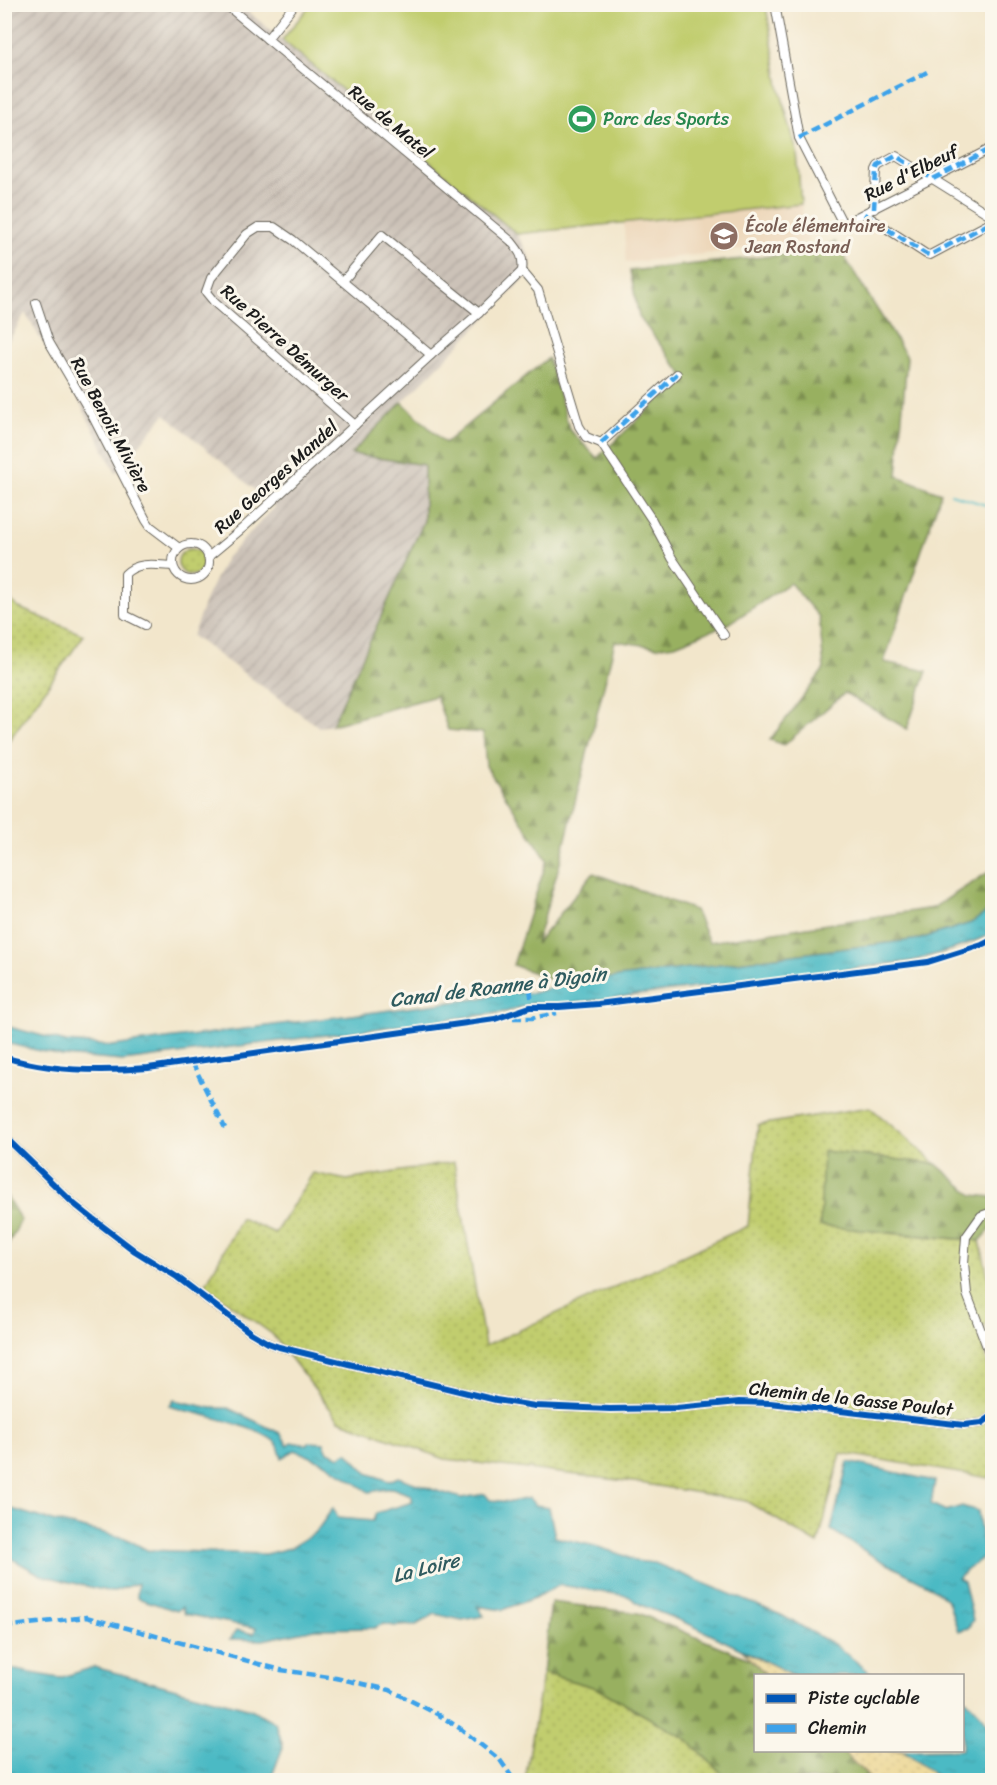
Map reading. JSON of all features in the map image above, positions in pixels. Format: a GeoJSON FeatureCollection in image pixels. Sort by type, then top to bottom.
{"type":"FeatureCollection","features":[{"type":"Feature","properties":{"kind":"street","name":"Rue de Matel"},"geometry":{"type":"LineString","coordinates":[[225,4],[519,250],[524,261],[522,271],[538,290],[579,426],[586,437],[601,443],[656,528],[672,558],[724,635]]}},
{"type":"Feature","properties":{"kind":"street"},"geometry":{"type":"LineString","coordinates":[[267,39],[295,4]]}},
{"type":"Feature","properties":{"kind":"street","name":"Rue d'Elbeuf"},"geometry":{"type":"LineString","coordinates":[[775,4],[799,138],[843,224],[993,147]]}},
{"type":"Feature","properties":{"kind":"street"},"geometry":{"type":"LineString","coordinates":[[874,209],[876,170],[878,166],[897,156],[993,216]]}},
{"type":"Feature","properties":{"kind":"street"},"geometry":{"type":"LineString","coordinates":[[864,214],[930,255],[993,222]]}},
{"type":"Feature","properties":{"kind":"street","name":"Rue Pierre Démurger"},"geometry":{"type":"LineString","coordinates":[[355,425],[214,303],[206,292],[211,278],[247,234],[258,227],[274,228],[293,240],[431,355]]}},
{"type":"Feature","properties":{"kind":"street"},"geometry":{"type":"LineString","coordinates":[[343,281],[382,235],[479,314]]}},
{"type":"Feature","properties":{"kind":"street","name":"Rue Georges Mandel"},"geometry":{"type":"LineString","coordinates":[[208,557],[479,314],[522,271]]}},
{"type":"Feature","properties":{"kind":"street","name":"Rue Benoit Mivière"},"geometry":{"type":"LineString","coordinates":[[36,303],[49,342],[93,417],[146,520],[150,526],[179,548]]}},
{"type":"Feature","properties":{"kind":"street"},"geometry":{"type":"LineString","coordinates":[[601,443],[677,374]]}},
{"type":"Feature","properties":{"kind":"street","name":"Rue Georges Mandel"},"geometry":{"type":"LineString","coordinates":[[173,566],[180,576],[192,580],[203,574],[209,563],[203,548],[198,545],[188,544],[179,548]]}},
{"type":"Feature","properties":{"kind":"street"},"geometry":{"type":"LineString","coordinates":[[145,625],[125,615],[125,574],[130,568],[139,565],[173,566],[173,556],[179,548]]}},
{"type":"Feature","properties":{"kind":"street","name":"Chemin de la Gasse Poulot"},"geometry":{"type":"LineString","coordinates":[[4,1136],[73,1203],[127,1245],[177,1277],[251,1333],[279,1347],[496,1400],[535,1407],[676,1408],[739,1402],[770,1403],[964,1425],[982,1423],[993,1416]]}},
{"type":"Feature","properties":{"kind":"street"},"geometry":{"type":"LineString","coordinates":[[993,1212],[981,1216],[966,1237],[964,1263],[967,1294],[993,1360]]}},
{"type":"Feature","properties":{"kind":"shaded area"},"geometry":{"type":"Polygon","coordinates":[[[5,5],[240,5],[517,234],[527,252],[531,261],[531,272],[351,454],[424,465],[424,521],[332,725],[319,727],[192,636],[208,594],[226,558],[275,507],[165,414],[116,473],[81,405],[25,313],[5,347],[5,5]]]}},
{"type":"Feature","properties":{"kind":"shaded area"},"geometry":{"type":"Polygon","coordinates":[[[801,204],[808,242],[626,263],[624,224],[801,204]]]}},
{"type":"Feature","properties":{"kind":"green space","name":"Parc des Sports"},"geometry":{"type":"Polygon","coordinates":[[[311,4],[766,5],[779,86],[797,152],[801,204],[517,234],[282,40],[311,4]]]}},
{"type":"Feature","properties":{"kind":"green space"},"geometry":{"type":"Polygon","coordinates":[[[835,242],[907,357],[897,476],[941,493],[884,662],[927,671],[907,729],[845,693],[784,745],[770,740],[824,669],[819,617],[790,583],[730,623],[675,645],[657,647],[615,641],[560,863],[536,944],[593,873],[695,910],[709,942],[933,908],[992,870],[992,909],[971,923],[920,939],[563,984],[513,965],[547,860],[486,766],[483,733],[448,730],[436,696],[332,725],[424,521],[424,465],[351,454],[402,402],[445,443],[548,358],[570,430],[597,458],[684,376],[639,317],[630,271],[810,252],[835,242]]]}},
{"type":"Feature","properties":{"kind":"green space"},"geometry":{"type":"Polygon","coordinates":[[[191,549],[200,553],[204,562],[200,571],[191,575],[182,571],[178,562],[182,553],[191,549]]]}},
{"type":"Feature","properties":{"kind":"green space"},"geometry":{"type":"Polygon","coordinates":[[[8,597],[17,607],[84,635],[5,746],[4,604],[8,597]]]}},
{"type":"Feature","properties":{"kind":"green space"},"geometry":{"type":"Polygon","coordinates":[[[870,1107],[936,1164],[823,1151],[886,1233],[980,1241],[992,1294],[992,1315],[981,1332],[992,1386],[992,1473],[989,1478],[841,1453],[818,1544],[746,1501],[634,1482],[445,1459],[339,1420],[272,1334],[205,1286],[241,1218],[275,1233],[313,1173],[347,1180],[454,1162],[485,1346],[748,1226],[758,1125],[870,1107]]]}},
{"type":"Feature","properties":{"kind":"green space"},"geometry":{"type":"Polygon","coordinates":[[[823,1151],[936,1164],[973,1195],[992,1197],[992,1228],[980,1241],[820,1226],[823,1151]]]}},
{"type":"Feature","properties":{"kind":"green space"},"geometry":{"type":"Polygon","coordinates":[[[5,1194],[21,1220],[5,1251],[5,1194]]]}},
{"type":"Feature","properties":{"kind":"green space"},"geometry":{"type":"Polygon","coordinates":[[[551,1602],[638,1613],[752,1660],[766,1674],[754,1674],[754,1752],[843,1752],[872,1780],[729,1780],[686,1739],[597,1688],[543,1673],[551,1602]]]}},
{"type":"Feature","properties":{"kind":"green space"},"geometry":{"type":"Polygon","coordinates":[[[543,1673],[597,1688],[686,1739],[729,1780],[525,1780],[543,1673]]]}},
{"type":"Feature","properties":{"kind":"sand"},"geometry":{"type":"Polygon","coordinates":[[[742,1650],[792,1674],[766,1674],[742,1650]]]}},
{"type":"Feature","properties":{"kind":"sand"},"geometry":{"type":"Polygon","coordinates":[[[843,1752],[904,1752],[942,1780],[872,1780],[843,1752]]]}},
{"type":"Feature","properties":{"kind":"water"},"geometry":{"type":"Polygon","coordinates":[[[992,909],[992,934],[954,949],[913,961],[557,1005],[534,1003],[506,1012],[123,1061],[62,1056],[5,1043],[5,1026],[66,1042],[112,1046],[476,999],[507,992],[533,993],[563,984],[920,939],[971,923],[992,909]]]}},
{"type":"Feature","properties":{"kind":"water","name":"La Loire"},"geometry":{"type":"Polygon","coordinates":[[[174,1400],[212,1408],[228,1408],[280,1433],[288,1445],[291,1442],[308,1445],[309,1442],[324,1443],[328,1452],[340,1457],[347,1452],[367,1473],[389,1481],[398,1477],[461,1498],[485,1494],[490,1500],[511,1502],[529,1498],[535,1505],[549,1507],[555,1537],[595,1546],[635,1561],[655,1563],[781,1615],[835,1645],[872,1674],[792,1674],[691,1625],[641,1605],[628,1596],[560,1585],[502,1610],[477,1606],[484,1616],[462,1620],[435,1614],[416,1625],[383,1624],[374,1628],[315,1629],[263,1640],[230,1639],[237,1630],[254,1634],[256,1628],[185,1614],[182,1607],[177,1611],[137,1598],[138,1583],[111,1592],[41,1575],[5,1555],[5,1507],[125,1538],[147,1550],[265,1554],[290,1548],[316,1532],[333,1508],[338,1518],[373,1521],[376,1513],[413,1502],[411,1495],[392,1488],[369,1492],[327,1464],[295,1450],[282,1458],[277,1444],[270,1438],[243,1426],[169,1406],[174,1400]]]}},
{"type":"Feature","properties":{"kind":"water"},"geometry":{"type":"Polygon","coordinates":[[[848,1462],[935,1481],[931,1504],[946,1511],[962,1506],[978,1511],[984,1557],[958,1578],[964,1581],[973,1620],[968,1628],[958,1631],[948,1601],[930,1586],[876,1558],[831,1530],[848,1462]]]}},
{"type":"Feature","properties":{"kind":"water"},"geometry":{"type":"Polygon","coordinates":[[[94,1667],[251,1709],[276,1723],[283,1747],[272,1776],[269,1780],[5,1780],[5,1668],[59,1678],[94,1667]]]}},
{"type":"Feature","properties":{"kind":"water"},"geometry":{"type":"Polygon","coordinates":[[[966,1699],[983,1717],[988,1728],[992,1729],[992,1780],[942,1780],[904,1752],[964,1752],[964,1700],[966,1699]]]}},
{"type":"Feature","properties":{"kind":"waterway"},"geometry":{"type":"LineString","coordinates":[[951,494],[992,507]]}},
{"type":"Feature","properties":{"kind":"marked path"},"geometry":{"type":"LineString","coordinates":[[799,138],[929,71]]}},
{"type":"Feature","properties":{"kind":"marked path"},"geometry":{"type":"LineString","coordinates":[[874,209],[876,170],[878,166],[896,156],[933,179],[992,148]]}},
{"type":"Feature","properties":{"kind":"marked path"},"geometry":{"type":"LineString","coordinates":[[864,214],[930,255],[992,222]]}},
{"type":"Feature","properties":{"kind":"marked path"},"geometry":{"type":"LineString","coordinates":[[601,443],[677,374]]}},
{"type":"Feature","properties":{"kind":"marked path"},"geometry":{"type":"LineString","coordinates":[[530,989],[533,1010]]}},
{"type":"Feature","properties":{"kind":"marked path"},"geometry":{"type":"LineString","coordinates":[[513,1018],[532,1018],[557,1013]]}},
{"type":"Feature","properties":{"kind":"marked path"},"geometry":{"type":"LineString","coordinates":[[192,1062],[225,1128]]}},
{"type":"Feature","properties":{"kind":"marked path"},"geometry":{"type":"LineString","coordinates":[[4,1627],[86,1617],[281,1670],[336,1678],[390,1690],[461,1729],[500,1760],[514,1780]]}},
{"type":"Feature","properties":{"kind":"cycle path"},"geometry":{"type":"LineString","coordinates":[[4,1057],[40,1066],[76,1070],[148,1068],[495,1019],[530,1007],[598,1004],[928,962],[992,940]]}},
{"type":"Feature","properties":{"kind":"cycle path"},"geometry":{"type":"LineString","coordinates":[[4,1136],[73,1203],[93,1219],[135,1251],[177,1277],[251,1333],[279,1347],[496,1400],[535,1406],[610,1409],[676,1408],[739,1402],[770,1403],[964,1425],[982,1423],[992,1416]]}},
{"type":"Feature","properties":{"kind":"place","name":"Parc des Sports"},"geometry":{"type":"Point","coordinates":[582,119]}},
{"type":"Feature","properties":{"kind":"place","name":"École élémentaire Jean Rostand"},"geometry":{"type":"Point","coordinates":[724,236]}},
{"type":"Feature","properties":{"kind":"water label","name":"Canal de Roanne à Digoin"},"geometry":{"type":"Point","coordinates":[498,987]}}]}
